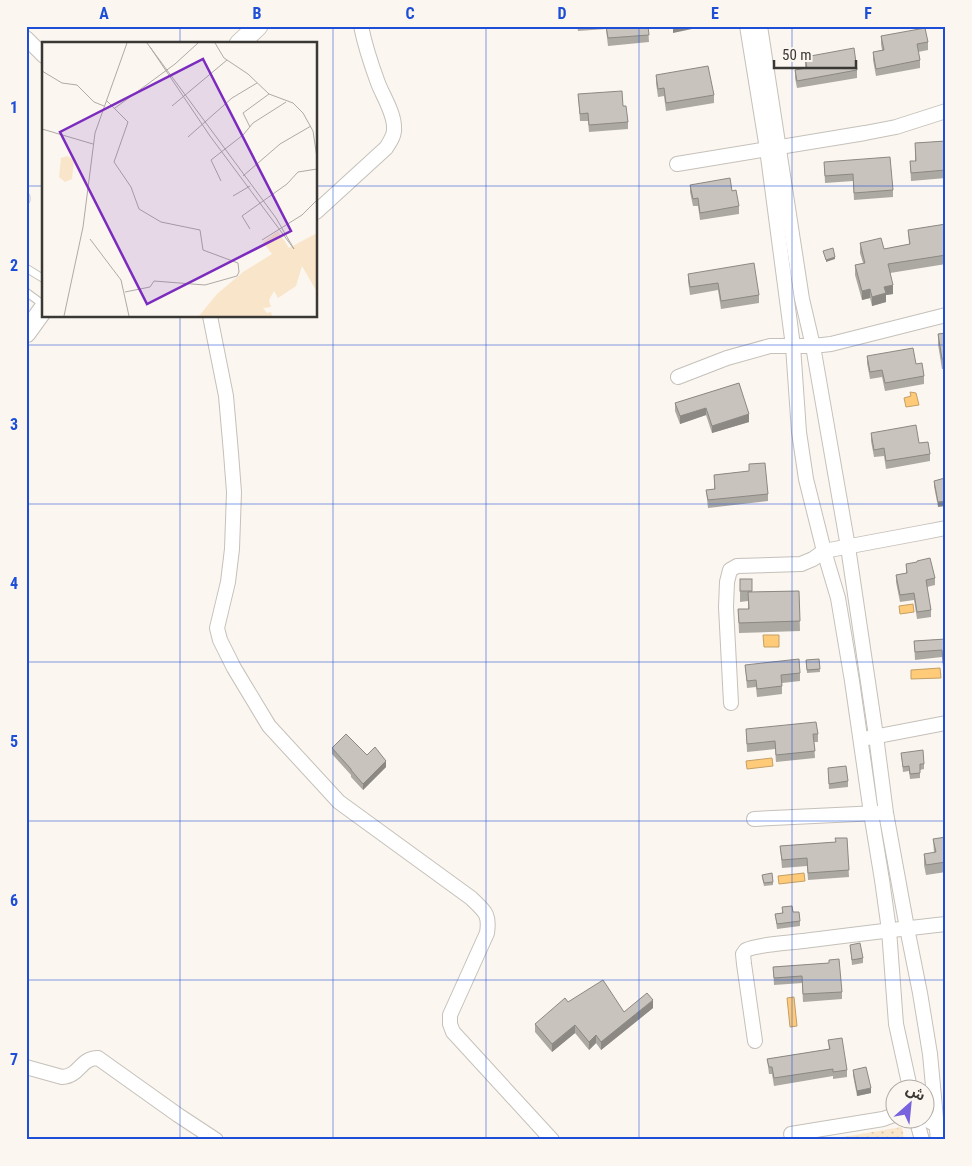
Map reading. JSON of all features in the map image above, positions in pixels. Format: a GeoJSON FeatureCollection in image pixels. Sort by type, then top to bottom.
{"type":"FeatureCollection","features":[{"type":"Feature","properties":{"kind":"main road"},"geometry":{"type":"LineString","coordinates":[[241,42],[258,26]]}},
{"type":"Feature","properties":{"kind":"main road"},"geometry":{"type":"LineString","coordinates":[[26,333],[42,309]]}},
{"type":"Feature","properties":{"kind":"street"},"geometry":{"type":"LineString","coordinates":[[318,210],[386,148],[393,134],[394,126],[391,114],[366,50],[362,26]]}},
{"type":"Feature","properties":{"kind":"street"},"geometry":{"type":"LineString","coordinates":[[748,26],[802,300],[813,346],[848,547],[886,812],[930,1054],[938,1140]]}},
{"type":"Feature","properties":{"kind":"street"},"geometry":{"type":"LineString","coordinates":[[760,26],[793,346],[799,432],[806,479],[838,598],[852,681],[870,813],[889,930],[896,1024],[908,1078]]}},
{"type":"Feature","properties":{"kind":"street"},"geometry":{"type":"LineString","coordinates":[[26,38],[42,54]]}},
{"type":"Feature","properties":{"kind":"street"},"geometry":{"type":"LineString","coordinates":[[677,164],[896,127],[946,111]]}},
{"type":"Feature","properties":{"kind":"street"},"geometry":{"type":"LineString","coordinates":[[678,377],[727,358],[770,346],[831,344],[946,315]]}},
{"type":"Feature","properties":{"kind":"street"},"geometry":{"type":"LineString","coordinates":[[210,318],[226,396],[234,492],[232,549],[228,582],[217,628],[220,640],[234,668],[269,726],[339,802],[471,898],[486,912],[487,933],[450,1015],[450,1024],[453,1032],[552,1140]]}},
{"type":"Feature","properties":{"kind":"street"},"geometry":{"type":"LineString","coordinates":[[731,703],[726,607],[727,582],[730,570],[737,566],[801,564],[813,560],[824,551],[946,528]]}},
{"type":"Feature","properties":{"kind":"street"},"geometry":{"type":"LineString","coordinates":[[860,739],[946,722]]}},
{"type":"Feature","properties":{"kind":"street"},"geometry":{"type":"LineString","coordinates":[[754,819],[886,812]]}},
{"type":"Feature","properties":{"kind":"street"},"geometry":{"type":"LineString","coordinates":[[755,1041],[744,964],[744,951],[753,947],[946,924]]}},
{"type":"Feature","properties":{"kind":"street"},"geometry":{"type":"LineString","coordinates":[[26,1067],[66,1077],[77,1071],[86,1061],[98,1058],[216,1140]]}},
{"type":"Feature","properties":{"kind":"street"},"geometry":{"type":"LineString","coordinates":[[791,1134],[884,1118]]}},
{"type":"Feature","properties":{"kind":"lane"},"geometry":{"type":"LineString","coordinates":[[26,268],[42,278]]}},
{"type":"Feature","properties":{"kind":"lane"},"geometry":{"type":"LineString","coordinates":[[26,292],[42,304]]}},
{"type":"Feature","properties":{"kind":"shaded area"},"geometry":{"type":"Polygon","coordinates":[[[910,392],[916,393],[919,405],[906,407],[904,398],[911,396],[910,392]]]}},
{"type":"Feature","properties":{"kind":"shaded area"},"geometry":{"type":"Polygon","coordinates":[[[913,604],[914,612],[900,614],[899,606],[913,604]]]}},
{"type":"Feature","properties":{"kind":"shaded area"},"geometry":{"type":"Polygon","coordinates":[[[763,635],[779,635],[779,647],[764,647],[763,635]]]}},
{"type":"Feature","properties":{"kind":"shaded area"},"geometry":{"type":"Polygon","coordinates":[[[940,668],[941,678],[911,679],[911,670],[940,668]]]}},
{"type":"Feature","properties":{"kind":"shaded area"},"geometry":{"type":"Polygon","coordinates":[[[772,758],[773,766],[747,769],[746,761],[772,758]]]}},
{"type":"Feature","properties":{"kind":"shaded area"},"geometry":{"type":"Polygon","coordinates":[[[804,873],[805,881],[779,884],[778,876],[804,873]]]}},
{"type":"Feature","properties":{"kind":"shaded area"},"geometry":{"type":"Polygon","coordinates":[[[794,997],[797,1026],[790,1027],[787,998],[794,997]]]}},
{"type":"Feature","properties":{"kind":"shaded area"},"geometry":{"type":"Polygon","coordinates":[[[902,1128],[904,1140],[825,1140],[902,1128]]]}},
{"type":"Feature","properties":{"kind":"building"},"geometry":{"type":"Polygon","coordinates":[[[606,26],[648,26],[649,35],[608,38],[606,26]]]}},
{"type":"Feature","properties":{"kind":"building"},"geometry":{"type":"Polygon","coordinates":[[[925,28],[928,42],[917,44],[920,60],[876,69],[873,52],[884,50],[881,36],[925,28]]]}},
{"type":"Feature","properties":{"kind":"building"},"geometry":{"type":"Polygon","coordinates":[[[854,48],[857,70],[797,81],[795,70],[807,68],[805,57],[854,48]]]}},
{"type":"Feature","properties":{"kind":"building"},"geometry":{"type":"Polygon","coordinates":[[[708,66],[714,95],[666,103],[664,88],[658,89],[656,75],[708,66]]]}},
{"type":"Feature","properties":{"kind":"building"},"geometry":{"type":"Polygon","coordinates":[[[622,91],[623,106],[626,106],[628,122],[589,125],[588,113],[580,114],[578,94],[622,91]]]}},
{"type":"Feature","properties":{"kind":"building"},"geometry":{"type":"Polygon","coordinates":[[[946,141],[946,170],[911,173],[910,161],[916,161],[915,143],[946,141]]]}},
{"type":"Feature","properties":{"kind":"building"},"geometry":{"type":"Polygon","coordinates":[[[890,157],[893,190],[854,193],[853,174],[825,176],[824,162],[890,157]]]}},
{"type":"Feature","properties":{"kind":"building"},"geometry":{"type":"Polygon","coordinates":[[[730,178],[732,191],[736,190],[739,206],[700,213],[698,198],[693,199],[690,185],[730,178]]]}},
{"type":"Feature","properties":{"kind":"building"},"geometry":{"type":"Polygon","coordinates":[[[946,224],[946,255],[888,264],[893,285],[884,287],[886,293],[872,297],[870,289],[862,291],[855,265],[865,263],[860,243],[881,238],[884,249],[910,244],[908,230],[946,224]]]}},
{"type":"Feature","properties":{"kind":"building"},"geometry":{"type":"Polygon","coordinates":[[[833,248],[835,257],[826,260],[823,251],[833,248]]]}},
{"type":"Feature","properties":{"kind":"building"},"geometry":{"type":"Polygon","coordinates":[[[754,263],[759,295],[721,301],[718,283],[690,287],[688,274],[754,263]]]}},
{"type":"Feature","properties":{"kind":"building"},"geometry":{"type":"Polygon","coordinates":[[[946,333],[946,359],[942,359],[938,334],[946,333]]]}},
{"type":"Feature","properties":{"kind":"building"},"geometry":{"type":"Polygon","coordinates":[[[913,348],[916,364],[922,363],[924,376],[885,383],[882,370],[870,372],[867,356],[913,348]]]}},
{"type":"Feature","properties":{"kind":"building"},"geometry":{"type":"Polygon","coordinates":[[[739,383],[749,414],[712,426],[706,408],[680,416],[675,403],[739,383]]]}},
{"type":"Feature","properties":{"kind":"building"},"geometry":{"type":"Polygon","coordinates":[[[916,425],[919,443],[928,442],[930,454],[886,461],[884,448],[874,450],[871,433],[916,425]]]}},
{"type":"Feature","properties":{"kind":"building"},"geometry":{"type":"Polygon","coordinates":[[[765,463],[768,494],[708,500],[706,490],[715,489],[714,475],[749,471],[749,464],[765,463]]]}},
{"type":"Feature","properties":{"kind":"building"},"geometry":{"type":"Polygon","coordinates":[[[945,478],[946,501],[938,502],[934,481],[945,478]]]}},
{"type":"Feature","properties":{"kind":"building"},"geometry":{"type":"Polygon","coordinates":[[[930,558],[935,578],[926,580],[931,610],[917,612],[914,593],[900,595],[896,575],[907,573],[906,564],[930,558]]]}},
{"type":"Feature","properties":{"kind":"building"},"geometry":{"type":"Polygon","coordinates":[[[740,579],[752,579],[752,591],[740,591],[740,579]]]}},
{"type":"Feature","properties":{"kind":"building"},"geometry":{"type":"Polygon","coordinates":[[[799,591],[800,621],[739,623],[738,609],[749,609],[748,592],[799,591]]]}},
{"type":"Feature","properties":{"kind":"building"},"geometry":{"type":"Polygon","coordinates":[[[946,639],[946,668],[944,669],[942,650],[915,652],[914,641],[946,639]]]}},
{"type":"Feature","properties":{"kind":"building"},"geometry":{"type":"Polygon","coordinates":[[[799,659],[800,673],[781,675],[782,686],[757,689],[756,680],[747,681],[745,665],[799,659]]]}},
{"type":"Feature","properties":{"kind":"building"},"geometry":{"type":"Polygon","coordinates":[[[819,659],[820,669],[807,670],[806,660],[819,659]]]}},
{"type":"Feature","properties":{"kind":"building"},"geometry":{"type":"Polygon","coordinates":[[[816,722],[818,734],[813,734],[815,751],[776,755],[775,741],[747,744],[746,729],[816,722]]]}},
{"type":"Feature","properties":{"kind":"building"},"geometry":{"type":"Polygon","coordinates":[[[346,734],[367,755],[375,747],[386,761],[363,784],[332,748],[346,734]]]}},
{"type":"Feature","properties":{"kind":"building"},"geometry":{"type":"Polygon","coordinates":[[[923,750],[924,764],[920,764],[920,773],[910,774],[909,766],[903,767],[901,753],[923,750]]]}},
{"type":"Feature","properties":{"kind":"building"},"geometry":{"type":"Polygon","coordinates":[[[846,766],[848,781],[829,784],[828,768],[846,766]]]}},
{"type":"Feature","properties":{"kind":"building"},"geometry":{"type":"Polygon","coordinates":[[[946,837],[946,862],[926,865],[924,854],[936,852],[933,839],[946,837]]]}},
{"type":"Feature","properties":{"kind":"building"},"geometry":{"type":"Polygon","coordinates":[[[835,838],[847,838],[849,870],[808,873],[807,858],[782,860],[780,846],[836,842],[835,838]]]}},
{"type":"Feature","properties":{"kind":"building"},"geometry":{"type":"Polygon","coordinates":[[[772,873],[773,882],[764,883],[762,875],[772,873]]]}},
{"type":"Feature","properties":{"kind":"building"},"geometry":{"type":"Polygon","coordinates":[[[792,906],[793,912],[799,912],[800,921],[777,924],[775,914],[783,913],[782,907],[792,906]]]}},
{"type":"Feature","properties":{"kind":"building"},"geometry":{"type":"Polygon","coordinates":[[[860,943],[863,958],[852,960],[850,945],[860,943]]]}},
{"type":"Feature","properties":{"kind":"building"},"geometry":{"type":"Polygon","coordinates":[[[839,959],[842,992],[803,994],[802,976],[774,978],[773,967],[829,963],[829,960],[839,959]]]}},
{"type":"Feature","properties":{"kind":"building"},"geometry":{"type":"Polygon","coordinates":[[[603,980],[624,1012],[647,993],[653,1000],[601,1042],[596,1035],[589,1042],[575,1025],[552,1044],[535,1024],[565,998],[568,1002],[603,980]]]}},
{"type":"Feature","properties":{"kind":"building"},"geometry":{"type":"Polygon","coordinates":[[[842,1038],[847,1070],[833,1072],[833,1069],[774,1078],[772,1067],[769,1067],[767,1059],[830,1049],[828,1040],[842,1038]]]}},
{"type":"Feature","properties":{"kind":"building"},"geometry":{"type":"Polygon","coordinates":[[[866,1067],[871,1088],[857,1091],[853,1070],[866,1067]]]}}]}
